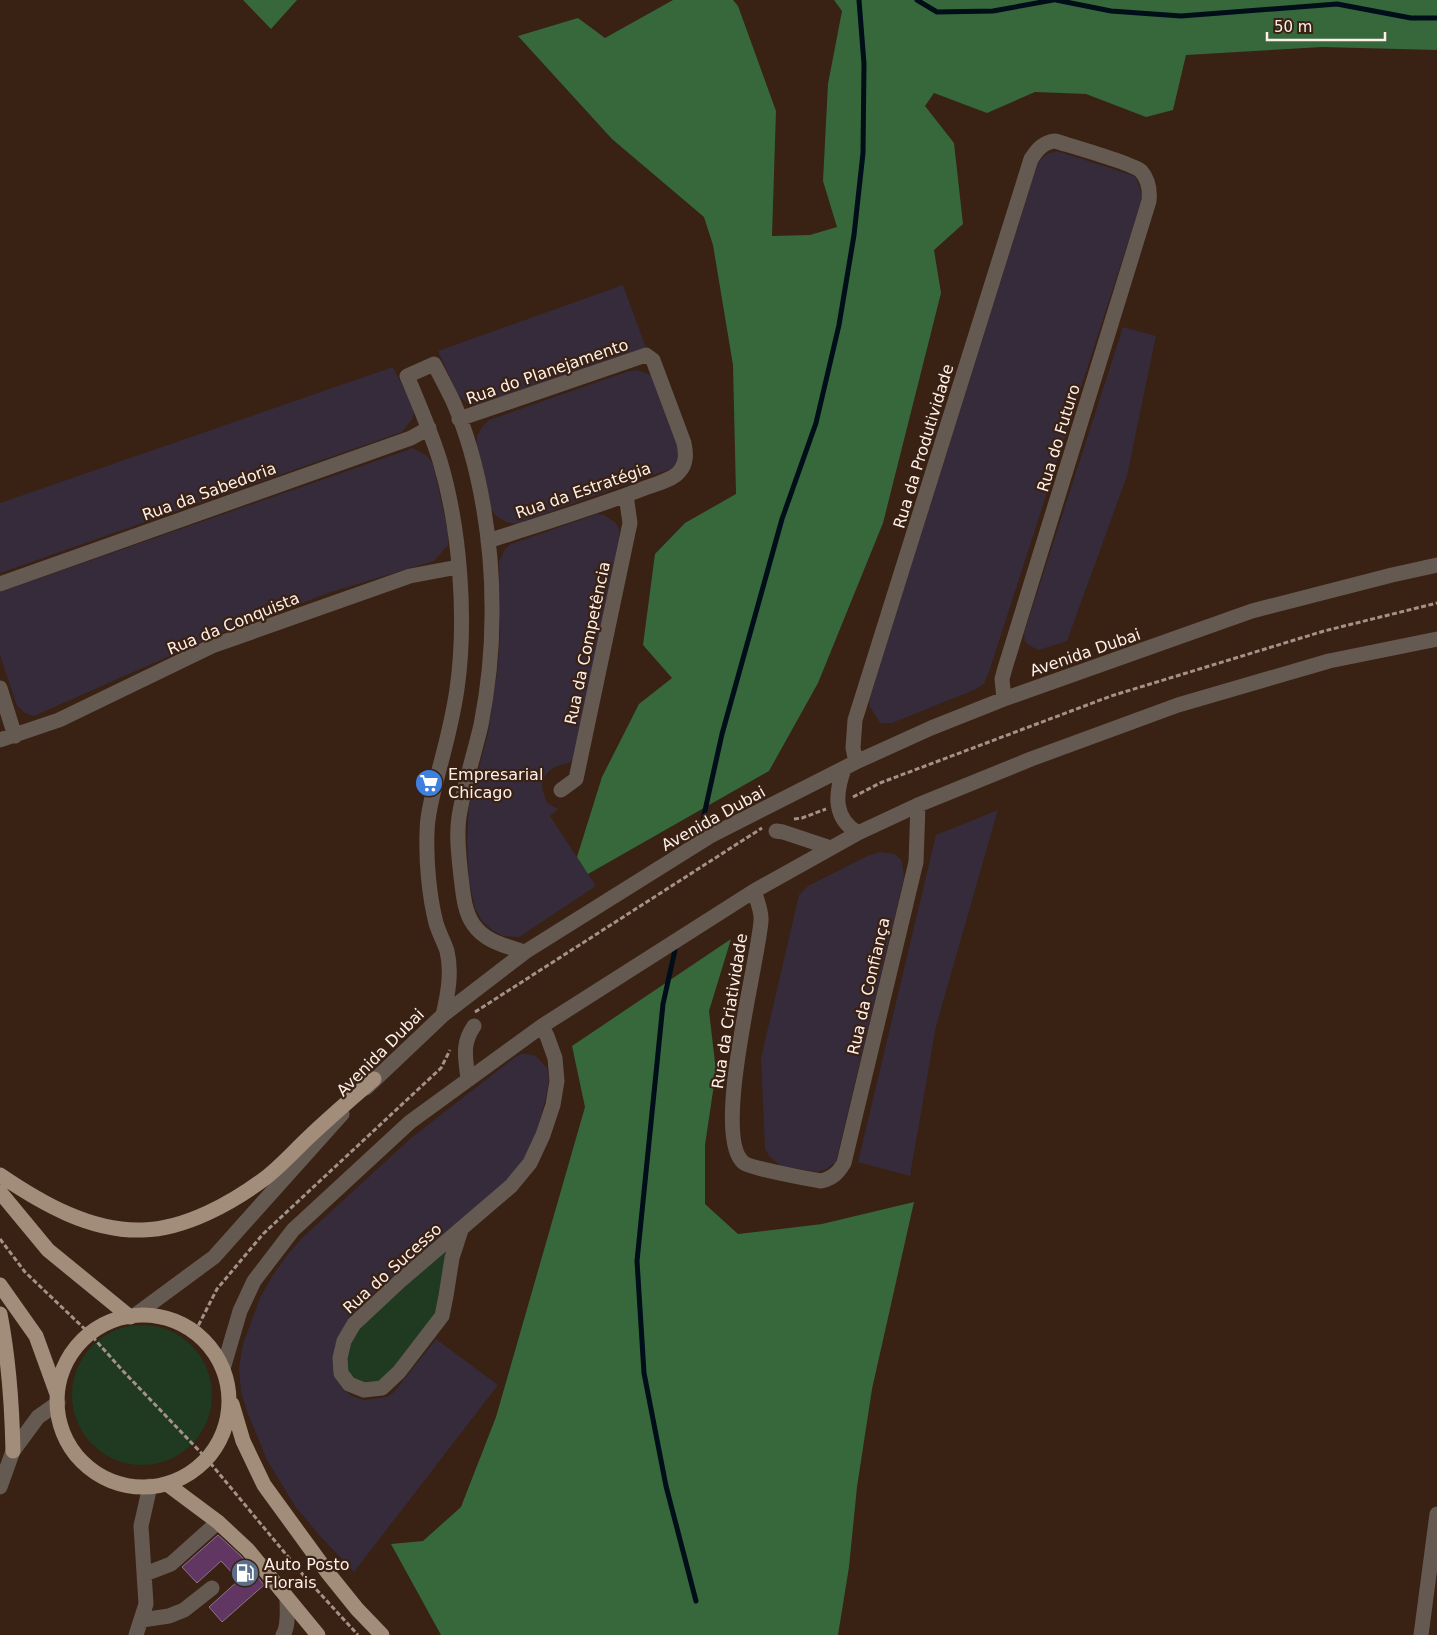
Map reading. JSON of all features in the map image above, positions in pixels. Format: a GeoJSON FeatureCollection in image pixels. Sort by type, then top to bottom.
{"type":"FeatureCollection","features":[{"type":"Feature","properties":{"kind":"main road"},"geometry":{"type":"LineString","coordinates":[[0,1175],[27,1194],[60,1212],[107,1227],[143,1230],[182,1223],[224,1206],[266,1178],[374,1079]]}},
{"type":"Feature","properties":{"kind":"main road"},"geometry":{"type":"LineString","coordinates":[[0,1192],[48,1250],[132,1316]]}},
{"type":"Feature","properties":{"kind":"main road"},"geometry":{"type":"LineString","coordinates":[[0,1285],[36,1336],[57,1398],[67,1442],[85,1465],[110,1480],[150,1486],[167,1484],[190,1473],[207,1459],[224,1432],[230,1400]]}},
{"type":"Feature","properties":{"kind":"main road"},"geometry":{"type":"LineString","coordinates":[[0,1314],[12,1395],[13,1451]]}},
{"type":"Feature","properties":{"kind":"main road"},"geometry":{"type":"LineString","coordinates":[[57,1398],[63,1369],[75,1348],[93,1330],[114,1320],[132,1316],[154,1315],[173,1319],[195,1332],[217,1357],[223,1369],[230,1400],[243,1441],[264,1485],[328,1573],[357,1609],[382,1635]]}},
{"type":"Feature","properties":{"kind":"main road"},"geometry":{"type":"LineString","coordinates":[[167,1484],[218,1522],[248,1550],[318,1635]]}},
{"type":"Feature","properties":{"kind":"street","name":"Rua do Futuro"},"geometry":{"type":"LineString","coordinates":[[1004,699],[1002,679],[1005,668],[1149,201],[1145,178],[1135,167],[1055,141],[1044,144]]}},
{"type":"Feature","properties":{"kind":"street","name":"Rua da Produtividade"},"geometry":{"type":"LineString","coordinates":[[850,766],[855,720],[1031,160],[1044,144]]}},
{"type":"Feature","properties":{"kind":"street","name":"Rua do Planejamento"},"geometry":{"type":"LineString","coordinates":[[460,419],[646,355],[654,360],[684,443],[686,453],[684,464]]}},
{"type":"Feature","properties":{"kind":"street"},"geometry":{"type":"LineString","coordinates":[[443,1015],[448,995],[449,969],[447,953],[436,924],[426,834],[429,810],[446,746],[457,688],[460,633],[458,567],[456,537],[440,462],[429,428],[407,376],[434,364],[460,419],[482,496],[488,541],[492,616],[489,681],[459,818],[459,855],[462,890],[473,925],[488,939],[525,952]]}},
{"type":"Feature","properties":{"kind":"street","name":"Rua da Sabedoria"},"geometry":{"type":"LineString","coordinates":[[0,584],[411,438],[429,428]]}},
{"type":"Feature","properties":{"kind":"street","name":"Rua da Estratégia"},"geometry":{"type":"LineString","coordinates":[[488,541],[626,495],[670,478],[679,473],[684,464]]}},
{"type":"Feature","properties":{"kind":"street","name":"Rua da Competência"},"geometry":{"type":"LineString","coordinates":[[561,790],[576,779],[630,523],[626,495]]}},
{"type":"Feature","properties":{"kind":"street","name":"Avenida Dubai"},"geometry":{"type":"LineString","coordinates":[[132,1316],[214,1257],[374,1079],[443,1015],[525,952],[712,835],[931,728],[1004,699],[1252,611],[1437,565]]}},
{"type":"Feature","properties":{"kind":"street","name":"Rua da Conquista"},"geometry":{"type":"LineString","coordinates":[[0,740],[59,720],[212,646],[410,576],[458,567]]}},
{"type":"Feature","properties":{"kind":"street"},"geometry":{"type":"LineString","coordinates":[[223,1369],[240,1312],[254,1281],[293,1230],[410,1122],[542,1026],[754,891],[858,833],[1031,759],[1178,705],[1329,662],[1437,639]]}},
{"type":"Feature","properties":{"kind":"street"},"geometry":{"type":"LineString","coordinates":[[0,688],[15,736]]}},
{"type":"Feature","properties":{"kind":"street"},"geometry":{"type":"LineString","coordinates":[[850,766],[837,788],[839,811],[848,827],[858,833]]}},
{"type":"Feature","properties":{"kind":"street","name":"Rua da Confiança"},"geometry":{"type":"LineString","coordinates":[[744,1164],[821,1181],[830,1179],[839,1172],[844,1163],[916,862],[918,806]]}},
{"type":"Feature","properties":{"kind":"street"},"geometry":{"type":"LineString","coordinates":[[776,831],[831,848]]}},
{"type":"Feature","properties":{"kind":"street","name":"Rua da Criatividade"},"geometry":{"type":"LineString","coordinates":[[744,1164],[736,1154],[733,1136],[733,1105],[738,1048],[755,962],[761,918],[754,891]]}},
{"type":"Feature","properties":{"kind":"street"},"geometry":{"type":"LineString","coordinates":[[468,1080],[465,1043],[474,1026]]}},
{"type":"Feature","properties":{"kind":"street","name":"Rua do Sucesso"},"geometry":{"type":"LineString","coordinates":[[460,1230],[452,1258],[442,1316],[399,1372],[382,1388],[364,1390],[349,1384],[342,1373],[340,1358],[344,1341],[354,1324],[400,1281],[511,1186],[530,1163],[543,1135],[553,1105],[557,1080],[555,1058],[542,1026]]}},
{"type":"Feature","properties":{"kind":"street"},"geometry":{"type":"LineString","coordinates":[[0,1487],[13,1451],[38,1417],[57,1398]]}},
{"type":"Feature","properties":{"kind":"street"},"geometry":{"type":"LineString","coordinates":[[136,1635],[146,1604],[141,1526],[150,1486]]}},
{"type":"Feature","properties":{"kind":"street"},"geometry":{"type":"LineString","coordinates":[[1421,1635],[1437,1514]]}},
{"type":"Feature","properties":{"kind":"street"},"geometry":{"type":"LineString","coordinates":[[145,1574],[171,1564],[218,1522]]}},
{"type":"Feature","properties":{"kind":"street"},"geometry":{"type":"LineString","coordinates":[[142,1620],[169,1616],[184,1610],[212,1588]]}},
{"type":"Feature","properties":{"kind":"street"},"geometry":{"type":"LineString","coordinates":[[282,1635],[285,1632],[287,1622],[287,1599]]}},
{"type":"Feature","properties":{"kind":"path"},"geometry":{"type":"LineString","coordinates":[[0,1239],[25,1272],[90,1334],[122,1371],[207,1459],[304,1576],[358,1635]]}},
{"type":"Feature","properties":{"kind":"shaded area"},"geometry":{"type":"Polygon","coordinates":[[[1057,151],[1135,176],[1142,199],[984,684],[974,690],[892,723],[880,723],[870,707],[869,700],[1038,162],[1047,154],[1057,151]]]}},
{"type":"Feature","properties":{"kind":"shaded area"},"geometry":{"type":"Polygon","coordinates":[[[623,285],[646,348],[477,405],[465,402],[457,393],[438,351],[623,285]]]}},
{"type":"Feature","properties":{"kind":"shaded area"},"geometry":{"type":"Polygon","coordinates":[[[1123,327],[1156,336],[1127,476],[1067,641],[1039,650],[1025,642],[1024,633],[1123,327]]]}},
{"type":"Feature","properties":{"kind":"shaded area"},"geometry":{"type":"Polygon","coordinates":[[[393,367],[414,409],[413,418],[402,432],[0,573],[0,503],[393,367]]]}},
{"type":"Feature","properties":{"kind":"shaded area"},"geometry":{"type":"Polygon","coordinates":[[[637,370],[651,375],[680,453],[677,464],[670,469],[516,524],[506,522],[496,516],[491,509],[476,445],[477,436],[482,427],[489,420],[629,371],[637,370]]]}},
{"type":"Feature","properties":{"kind":"shaded area"},"geometry":{"type":"Polygon","coordinates":[[[413,448],[426,455],[433,464],[448,531],[448,545],[434,561],[331,592],[217,635],[34,716],[25,713],[17,706],[0,655],[0,592],[413,448]]]}},
{"type":"Feature","properties":{"kind":"shaded area"},"geometry":{"type":"Polygon","coordinates":[[[597,514],[604,515],[616,523],[619,529],[619,538],[577,755],[569,763],[557,766],[549,771],[543,779],[542,788],[547,803],[558,809],[550,816],[596,886],[519,937],[503,936],[492,930],[482,921],[475,909],[469,880],[467,842],[469,805],[488,733],[498,665],[500,631],[499,562],[505,549],[511,544],[597,514]]]}},
{"type":"Feature","properties":{"kind":"shaded area"},"geometry":{"type":"Polygon","coordinates":[[[998,810],[936,1026],[910,1176],[858,1162],[936,835],[998,810]]]}},
{"type":"Feature","properties":{"kind":"shaded area"},"geometry":{"type":"Polygon","coordinates":[[[880,852],[895,854],[902,861],[904,878],[836,1162],[818,1172],[781,1166],[770,1157],[765,1149],[761,1058],[799,895],[808,886],[867,856],[880,852]]]}},
{"type":"Feature","properties":{"kind":"shaded area"},"geometry":{"type":"Polygon","coordinates":[[[521,1054],[536,1056],[547,1068],[549,1080],[535,1140],[524,1159],[509,1178],[371,1296],[353,1318],[336,1377],[342,1388],[352,1396],[364,1400],[387,1397],[394,1392],[436,1339],[498,1385],[354,1572],[295,1506],[267,1460],[241,1392],[239,1368],[243,1344],[260,1298],[271,1278],[302,1238],[411,1138],[521,1054]]]}},
{"type":"Feature","properties":{"kind":"green space"},"geometry":{"type":"Polygon","coordinates":[[[243,0],[297,0],[271,29],[243,0]]]}},
{"type":"Feature","properties":{"kind":"green space"},"geometry":{"type":"Polygon","coordinates":[[[673,0],[733,0],[738,6],[776,111],[772,236],[810,235],[837,227],[823,181],[828,84],[842,11],[834,0],[1437,0],[1437,50],[1322,47],[1186,55],[1173,110],[1146,117],[1086,94],[1035,92],[987,113],[934,93],[925,106],[954,143],[963,224],[934,250],[941,293],[883,523],[818,683],[769,771],[588,874],[577,857],[602,777],[639,704],[672,678],[643,645],[655,554],[685,523],[736,494],[733,365],[713,245],[704,217],[612,139],[518,36],[578,18],[605,38],[673,0]]]}},
{"type":"Feature","properties":{"kind":"green space"},"geometry":{"type":"Polygon","coordinates":[[[731,939],[709,1011],[716,1071],[705,1145],[705,1204],[738,1234],[822,1224],[914,1202],[872,1389],[857,1487],[849,1567],[838,1635],[441,1635],[391,1544],[423,1541],[461,1507],[496,1417],[585,1107],[572,1046],[731,939]]]}},
{"type":"Feature","properties":{"kind":"green space"},"geometry":{"type":"Polygon","coordinates":[[[448,1248],[444,1284],[439,1305],[421,1335],[393,1371],[378,1383],[368,1385],[352,1381],[346,1371],[345,1354],[366,1318],[448,1248]]]}},
{"type":"Feature","properties":{"kind":"green space"},"geometry":{"type":"Polygon","coordinates":[[[142,1325],[169,1331],[181,1337],[191,1346],[200,1356],[206,1368],[212,1395],[206,1422],[200,1434],[191,1444],[181,1453],[169,1459],[142,1465],[115,1459],[103,1453],[93,1444],[84,1434],[78,1422],[72,1395],[78,1368],[84,1356],[93,1346],[103,1337],[115,1331],[142,1325]]]}},
{"type":"Feature","properties":{"kind":"building","name":"Auto Posto Florais"},"geometry":{"type":"Polygon","coordinates":[[[218,1535],[241,1556],[264,1585],[222,1622],[209,1607],[239,1580],[221,1561],[197,1583],[182,1567],[218,1535]]]}},
{"type":"Feature","properties":{"kind":"waterway"},"geometry":{"type":"LineString","coordinates":[[700,833],[722,734],[782,519],[816,423],[839,325],[854,235],[863,153],[864,64],[859,0]]}},
{"type":"Feature","properties":{"kind":"waterway"},"geometry":{"type":"LineString","coordinates":[[917,0],[937,12],[993,11],[1053,0]]}},
{"type":"Feature","properties":{"kind":"waterway"},"geometry":{"type":"LineString","coordinates":[[1056,0],[1111,11],[1181,16],[1337,4],[1411,18],[1437,18]]}},
{"type":"Feature","properties":{"kind":"waterway"},"geometry":{"type":"LineString","coordinates":[[675,950],[663,1004],[637,1261],[644,1373],[666,1486],[696,1601]]}},
{"type":"Feature","properties":{"kind":"place","name":"Empresarial Chicago"},"geometry":{"type":"Point","coordinates":[429,783]}},
{"type":"Feature","properties":{"kind":"place","name":"Auto Posto Florais"},"geometry":{"type":"Point","coordinates":[245,1573]}}]}
